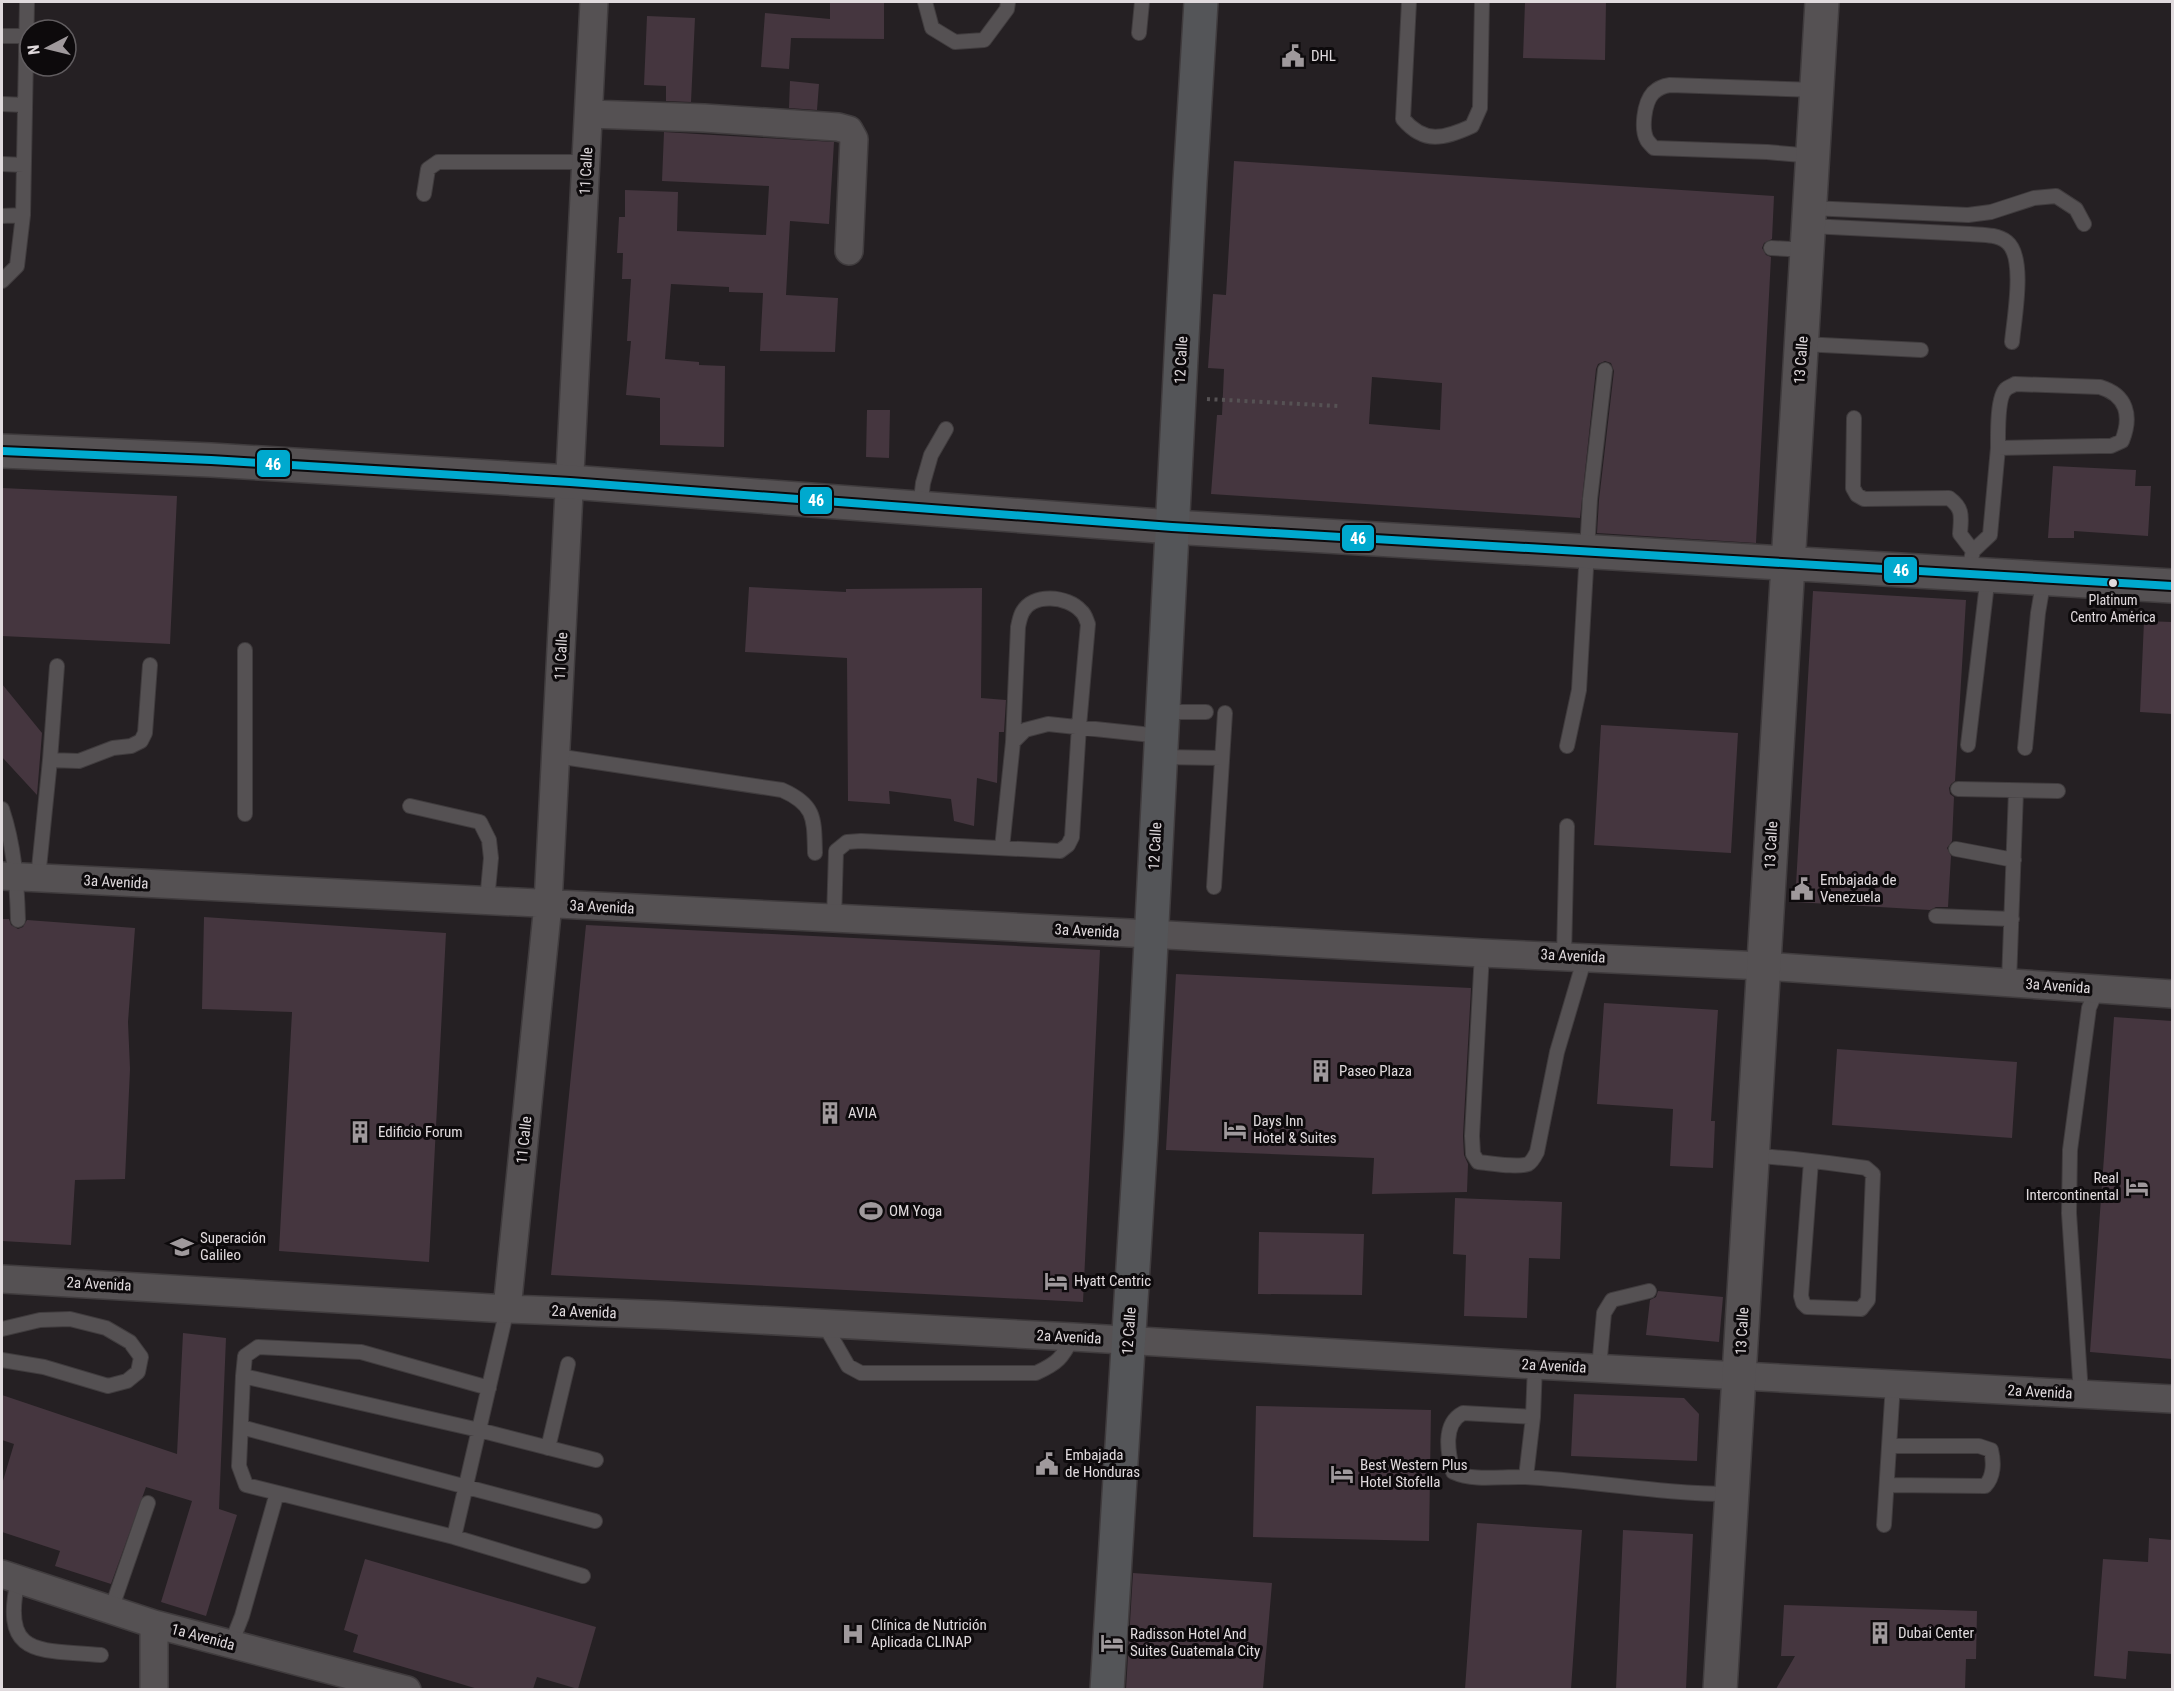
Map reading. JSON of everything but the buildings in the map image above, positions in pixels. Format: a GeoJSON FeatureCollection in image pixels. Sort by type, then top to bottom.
{"type":"FeatureCollection","features":[{"type":"Feature","properties":{"kind":"main road","name":"12 Calle"},"geometry":{"type":"LineString","coordinates":[[1107,1689],[1141,1137],[1150,934],[1202,2]]}},
{"type":"Feature","properties":{"kind":"street","name":"11 Calle"},"geometry":{"type":"LineString","coordinates":[[507,1309],[548,904],[594,2]]}},
{"type":"Feature","properties":{"kind":"street","name":"13 Calle"},"geometry":{"type":"LineString","coordinates":[[1720,1689],[1822,2]]}},
{"type":"Feature","properties":{"kind":"street"},"geometry":{"type":"LineString","coordinates":[[589,114],[704,118],[849,130],[854,139],[849,251]]}},
{"type":"Feature","properties":{"kind":"street"},"geometry":{"type":"LineString","coordinates":[[2,451],[211,460],[570,482],[1172,526],[1788,563],[1977,567],[2044,578],[2172,586]]}},
{"type":"Feature","properties":{"kind":"street","name":"3a Avenida"},"geometry":{"type":"LineString","coordinates":[[19,877],[1763,966],[2172,994]]}},
{"type":"Feature","properties":{"kind":"street","name":"2a Avenida"},"geometry":{"type":"LineString","coordinates":[[2,1279],[507,1309],[824,1323],[1535,1365],[2172,1399]]}},
{"type":"Feature","properties":{"kind":"street","name":"1a Avenida"},"geometry":{"type":"LineString","coordinates":[[10,1577],[154,1624],[407,1689]]}},
{"type":"Feature","properties":{"kind":"street"},"geometry":{"type":"LineString","coordinates":[[154,1624],[154,1689]]}},
{"type":"Feature","properties":{"kind":"lane"},"geometry":{"type":"LineString","coordinates":[[27,2],[27,18]]}},
{"type":"Feature","properties":{"kind":"lane"},"geometry":{"type":"LineString","coordinates":[[925,2],[932,28],[955,42],[984,40],[1007,9],[1008,2]]}},
{"type":"Feature","properties":{"kind":"lane"},"geometry":{"type":"LineString","coordinates":[[1139,33],[1142,2]]}},
{"type":"Feature","properties":{"kind":"lane"},"geometry":{"type":"LineString","coordinates":[[1408,2],[1403,119],[1414,131],[1431,137],[1457,133],[1472,126],[1480,108],[1482,2]]}},
{"type":"Feature","properties":{"kind":"lane"},"geometry":{"type":"LineString","coordinates":[[2,36],[18,36]]}},
{"type":"Feature","properties":{"kind":"lane"},"geometry":{"type":"LineString","coordinates":[[2,281],[17,266],[22,215],[25,78]]}},
{"type":"Feature","properties":{"kind":"lane"},"geometry":{"type":"LineString","coordinates":[[1813,156],[1654,148],[1646,140],[1644,127],[1647,104],[1652,94],[1659,88],[1670,85],[1816,90]]}},
{"type":"Feature","properties":{"kind":"lane"},"geometry":{"type":"LineString","coordinates":[[2,104],[25,105]]}},
{"type":"Feature","properties":{"kind":"lane"},"geometry":{"type":"LineString","coordinates":[[424,194],[428,169],[438,162],[586,162]]}},
{"type":"Feature","properties":{"kind":"lane"},"geometry":{"type":"LineString","coordinates":[[2,164],[24,165]]}},
{"type":"Feature","properties":{"kind":"lane"},"geometry":{"type":"LineString","coordinates":[[1771,248],[1809,228],[1968,215],[1991,212],[2034,198],[2056,196],[2076,209],[2085,224]]}},
{"type":"Feature","properties":{"kind":"lane"},"geometry":{"type":"LineString","coordinates":[[2,216],[22,215]]}},
{"type":"Feature","properties":{"kind":"lane"},"geometry":{"type":"LineString","coordinates":[[1809,228],[1970,234],[1996,237],[2006,241],[2013,249],[2018,272],[2012,342]]}},
{"type":"Feature","properties":{"kind":"lane"},"geometry":{"type":"LineString","coordinates":[[1802,344],[1921,350]]}},
{"type":"Feature","properties":{"kind":"lane"},"geometry":{"type":"LineString","coordinates":[[1567,746],[1579,690],[1590,499],[1605,370]]}},
{"type":"Feature","properties":{"kind":"lane"},"geometry":{"type":"LineString","coordinates":[[1968,745],[1977,567],[1990,535],[2000,405],[2005,389],[2015,384],[2100,387],[2112,390],[2122,399],[2127,429],[2121,441],[2111,446],[1998,448]]}},
{"type":"Feature","properties":{"kind":"lane"},"geometry":{"type":"LineString","coordinates":[[1854,418],[1852,488],[1857,495],[1864,499],[1949,498],[1958,504],[1961,515],[1960,534],[1977,567]]}},
{"type":"Feature","properties":{"kind":"lane"},"geometry":{"type":"LineString","coordinates":[[920,508],[923,483],[931,455],[946,429]]}},
{"type":"Feature","properties":{"kind":"lane"},"geometry":{"type":"LineString","coordinates":[[2025,748],[2038,613],[2044,578]]}},
{"type":"Feature","properties":{"kind":"lane"},"geometry":{"type":"LineString","coordinates":[[834,919],[836,851],[847,842],[896,842],[1002,848],[1060,851],[1068,845],[1072,837],[1078,726],[1088,624],[1081,610],[1057,599],[1044,599],[1032,603],[1022,611],[1018,627],[1013,742],[1002,848]]}},
{"type":"Feature","properties":{"kind":"lane"},"geometry":{"type":"LineString","coordinates":[[245,650],[245,814]]}},
{"type":"Feature","properties":{"kind":"lane"},"geometry":{"type":"LineString","coordinates":[[50,760],[79,760],[113,748],[136,745],[141,741],[145,733],[150,665]]}},
{"type":"Feature","properties":{"kind":"lane"},"geometry":{"type":"LineString","coordinates":[[18,920],[19,877],[50,760],[57,666]]}},
{"type":"Feature","properties":{"kind":"lane"},"geometry":{"type":"LineString","coordinates":[[1161,735],[1206,712]]}},
{"type":"Feature","properties":{"kind":"lane"},"geometry":{"type":"LineString","coordinates":[[1214,887],[1225,713]]}},
{"type":"Feature","properties":{"kind":"lane"},"geometry":{"type":"LineString","coordinates":[[1013,742],[1025,730],[1040,724],[1078,726],[1161,735],[1222,758]]}},
{"type":"Feature","properties":{"kind":"lane"},"geometry":{"type":"LineString","coordinates":[[556,756],[782,790],[799,797],[811,811],[815,825],[815,853]]}},
{"type":"Feature","properties":{"kind":"lane"},"geometry":{"type":"LineString","coordinates":[[1958,789],[2058,791]]}},
{"type":"Feature","properties":{"kind":"lane"},"geometry":{"type":"LineString","coordinates":[[2009,982],[2016,791]]}},
{"type":"Feature","properties":{"kind":"lane"},"geometry":{"type":"LineString","coordinates":[[411,806],[480,822],[489,840],[490,849],[487,901]]}},
{"type":"Feature","properties":{"kind":"lane"},"geometry":{"type":"LineString","coordinates":[[2,809],[19,877]]}},
{"type":"Feature","properties":{"kind":"lane"},"geometry":{"type":"LineString","coordinates":[[1482,953],[1472,1136],[1473,1154],[1478,1162],[1527,1164],[1537,1152],[1575,956],[1566,826]]}},
{"type":"Feature","properties":{"kind":"lane"},"geometry":{"type":"LineString","coordinates":[[1956,849],[2014,860]]}},
{"type":"Feature","properties":{"kind":"lane"},"geometry":{"type":"LineString","coordinates":[[1936,916],[2012,919]]}},
{"type":"Feature","properties":{"kind":"lane"},"geometry":{"type":"LineString","coordinates":[[2080,1394],[2069,1213],[2070,1150],[2089,1008],[2097,989]]}},
{"type":"Feature","properties":{"kind":"lane"},"geometry":{"type":"LineString","coordinates":[[1752,1156],[1811,1161],[1866,1168],[1873,1174],[1868,1300],[1861,1309],[1807,1307],[1803,1303],[1801,1296],[1811,1161]]}},
{"type":"Feature","properties":{"kind":"lane"},"geometry":{"type":"LineString","coordinates":[[1599,1368],[1604,1313],[1612,1300],[1649,1291]]}},
{"type":"Feature","properties":{"kind":"lane"},"geometry":{"type":"LineString","coordinates":[[454,1537],[507,1309]]}},
{"type":"Feature","properties":{"kind":"lane"},"geometry":{"type":"LineString","coordinates":[[2,1329],[39,1320],[70,1319],[106,1328],[130,1342],[141,1357],[138,1372],[127,1381],[108,1386],[44,1367],[2,1360]]}},
{"type":"Feature","properties":{"kind":"lane"},"geometry":{"type":"LineString","coordinates":[[824,1323],[848,1366],[861,1374],[1036,1372],[1055,1364],[1066,1350],[1072,1337]]}},
{"type":"Feature","properties":{"kind":"lane"},"geometry":{"type":"LineString","coordinates":[[489,1388],[361,1352],[258,1347],[245,1356],[239,1466],[246,1485],[454,1537],[583,1576]]}},
{"type":"Feature","properties":{"kind":"lane"},"geometry":{"type":"LineString","coordinates":[[548,1448],[568,1364]]}},
{"type":"Feature","properties":{"kind":"lane"},"geometry":{"type":"LineString","coordinates":[[1526,1477],[1533,1417],[1535,1365]]}},
{"type":"Feature","properties":{"kind":"lane"},"geometry":{"type":"LineString","coordinates":[[243,1376],[479,1430],[596,1460]]}},
{"type":"Feature","properties":{"kind":"lane"},"geometry":{"type":"LineString","coordinates":[[1884,1524],[1893,1384]]}},
{"type":"Feature","properties":{"kind":"lane"},"geometry":{"type":"LineString","coordinates":[[1533,1417],[1463,1413],[1456,1417],[1450,1428],[1448,1453],[1453,1472],[1464,1477],[1526,1477],[1689,1494],[1732,1494]]}},
{"type":"Feature","properties":{"kind":"lane"},"geometry":{"type":"LineString","coordinates":[[241,1426],[595,1521]]}},
{"type":"Feature","properties":{"kind":"lane"},"geometry":{"type":"LineString","coordinates":[[1887,1485],[1985,1486],[1990,1480],[1993,1459],[1991,1450],[1979,1446],[1889,1446]]}},
{"type":"Feature","properties":{"kind":"lane"},"geometry":{"type":"LineString","coordinates":[[231,1644],[242,1616],[277,1493]]}},
{"type":"Feature","properties":{"kind":"lane"},"geometry":{"type":"LineString","coordinates":[[111,1610],[148,1503]]}},
{"type":"Feature","properties":{"kind":"lane"},"geometry":{"type":"LineString","coordinates":[[10,1577],[13,1599],[12,1625],[16,1636],[24,1645],[35,1649],[101,1655]]}},
{"type":"Feature","properties":{"kind":"path"},"geometry":{"type":"LineString","coordinates":[[1217,399],[1338,406]]}},
{"type":"Feature","properties":{"kind":"transit line","name":"46"},"geometry":{"type":"LineString","coordinates":[[2,451],[211,460],[570,482],[1172,527],[2172,586]]}},
{"type":"Feature","properties":{"kind":"place","name":"DHL"},"geometry":{"type":"Point","coordinates":[1293,56]}},
{"type":"Feature","properties":{"kind":"place","name":"Platinum Centro Amėrica"},"geometry":{"type":"Point","coordinates":[2113,583]}},
{"type":"Feature","properties":{"kind":"place","name":"Embajada de Venezuela"},"geometry":{"type":"Point","coordinates":[1802,889]}},
{"type":"Feature","properties":{"kind":"place","name":"Paseo Plaza"},"geometry":{"type":"Point","coordinates":[1321,1071]}},
{"type":"Feature","properties":{"kind":"place","name":"AVIA"},"geometry":{"type":"Point","coordinates":[830,1113]}},
{"type":"Feature","properties":{"kind":"place","name":"Days Inn Hotel & Suites"},"geometry":{"type":"Point","coordinates":[1235,1130]}},
{"type":"Feature","properties":{"kind":"place","name":"Edificio Forum"},"geometry":{"type":"Point","coordinates":[360,1132]}},
{"type":"Feature","properties":{"kind":"place","name":"Real Intercontinental"},"geometry":{"type":"Point","coordinates":[2137,1187]}},
{"type":"Feature","properties":{"kind":"place","name":"OM Yoga"},"geometry":{"type":"Point","coordinates":[871,1211]}},
{"type":"Feature","properties":{"kind":"place","name":"Superación Galileo"},"geometry":{"type":"Point","coordinates":[182,1247]}},
{"type":"Feature","properties":{"kind":"place","name":"Hyatt Centric"},"geometry":{"type":"Point","coordinates":[1056,1281]}},
{"type":"Feature","properties":{"kind":"place","name":"Embajada de Honduras"},"geometry":{"type":"Point","coordinates":[1047,1464]}},
{"type":"Feature","properties":{"kind":"place","name":"Best Western Plus Hotel Stofella"},"geometry":{"type":"Point","coordinates":[1342,1474]}},
{"type":"Feature","properties":{"kind":"place","name":"Dubai Center"},"geometry":{"type":"Point","coordinates":[1880,1633]}},
{"type":"Feature","properties":{"kind":"place","name":"Clínica de Nutrición Aplicada CLINAP"},"geometry":{"type":"Point","coordinates":[853,1634]}},
{"type":"Feature","properties":{"kind":"place","name":"Radisson Hotel And Suites Guatemala City"},"geometry":{"type":"Point","coordinates":[1112,1643]}}]}
